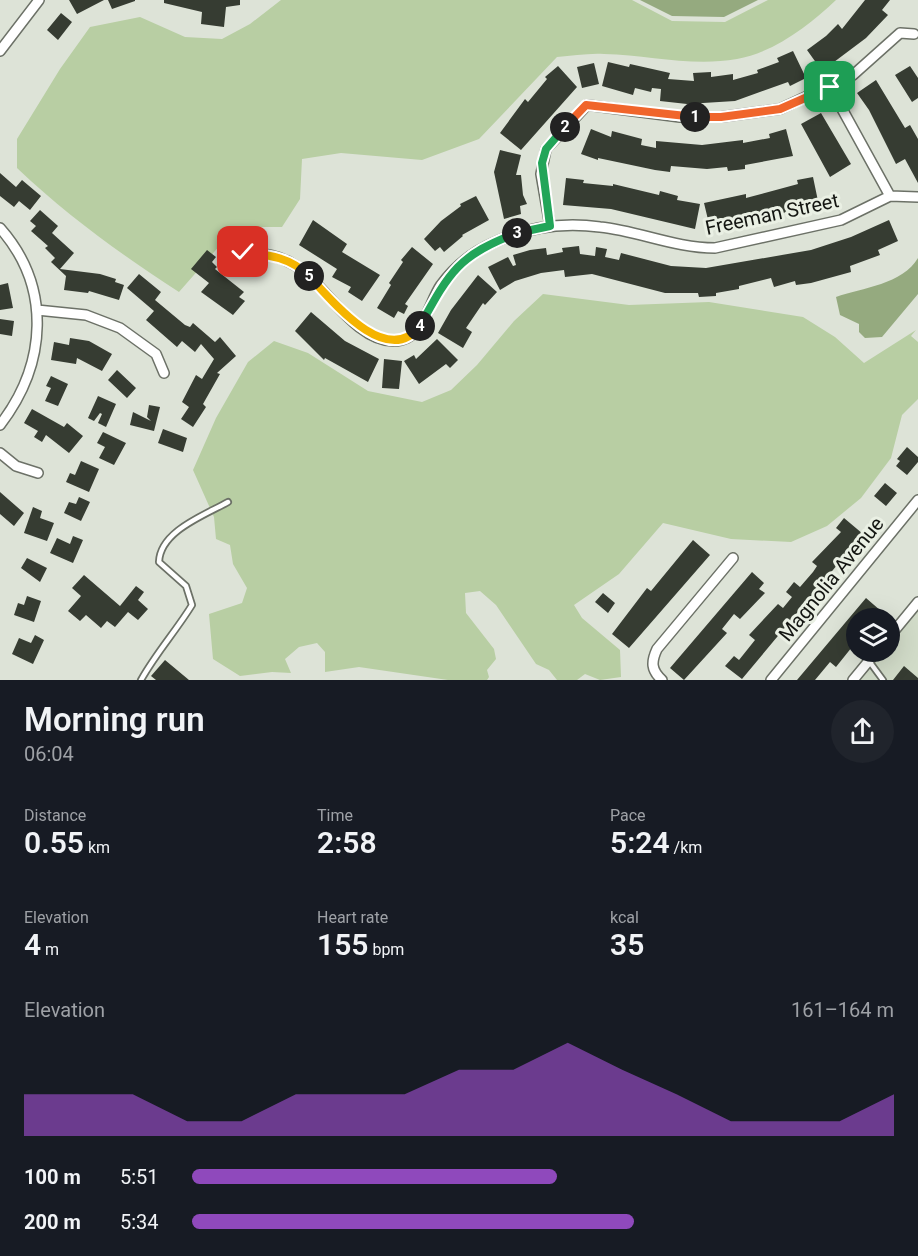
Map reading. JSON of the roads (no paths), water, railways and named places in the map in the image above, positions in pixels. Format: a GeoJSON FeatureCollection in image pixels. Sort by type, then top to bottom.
{"type":"FeatureCollection","features":[{"type":"Feature","properties":{"kind":"street"},"geometry":{"type":"LineString","coordinates":[[0,51],[39,0]]}},
{"type":"Feature","properties":{"kind":"street"},"geometry":{"type":"LineString","coordinates":[[550,226],[541,174],[546,149],[586,105],[680,117],[721,117],[780,109],[853,75],[900,33],[914,33]]}},
{"type":"Feature","properties":{"kind":"street"},"geometry":{"type":"LineString","coordinates":[[830,87],[890,196]]}},
{"type":"Feature","properties":{"kind":"street","name":"Freeman Street"},"geometry":{"type":"LineString","coordinates":[[243,252],[275,255],[292,263],[303,270],[340,311],[365,330],[392,341],[405,339],[419,329],[440,286],[471,254],[516,233],[550,226],[600,226],[694,248],[716,248],[841,220],[890,196],[918,197]]}},
{"type":"Feature","properties":{"kind":"street"},"geometry":{"type":"LineString","coordinates":[[0,228],[22,256],[32,280],[37,310],[37,340],[29,370],[0,425]]}},
{"type":"Feature","properties":{"kind":"street"},"geometry":{"type":"LineString","coordinates":[[37,310],[86,315],[120,328],[156,354],[164,373]]}},
{"type":"Feature","properties":{"kind":"street"},"geometry":{"type":"LineString","coordinates":[[0,453],[16,466],[38,473]]}},
{"type":"Feature","properties":{"kind":"street","name":"Magnolia Avenue"},"geometry":{"type":"LineString","coordinates":[[771,680],[918,500]]}},
{"type":"Feature","properties":{"kind":"street"},"geometry":{"type":"LineString","coordinates":[[662,680],[654,671],[652,663],[657,649],[733,558]]}},
{"type":"Feature","properties":{"kind":"street"},"geometry":{"type":"LineString","coordinates":[[900,624],[918,602]]}},
{"type":"Feature","properties":{"kind":"street"},"geometry":{"type":"LineString","coordinates":[[853,680],[868,662]]}},
{"type":"Feature","properties":{"kind":"lane"},"geometry":{"type":"LineString","coordinates":[[141,680],[158,651],[178,628],[192,605],[186,586],[159,562],[159,553],[179,531],[228,502]]}},
{"type":"Feature","properties":{"kind":"lane"},"geometry":{"type":"LineString","coordinates":[[870,662],[883,680]]}}]}
